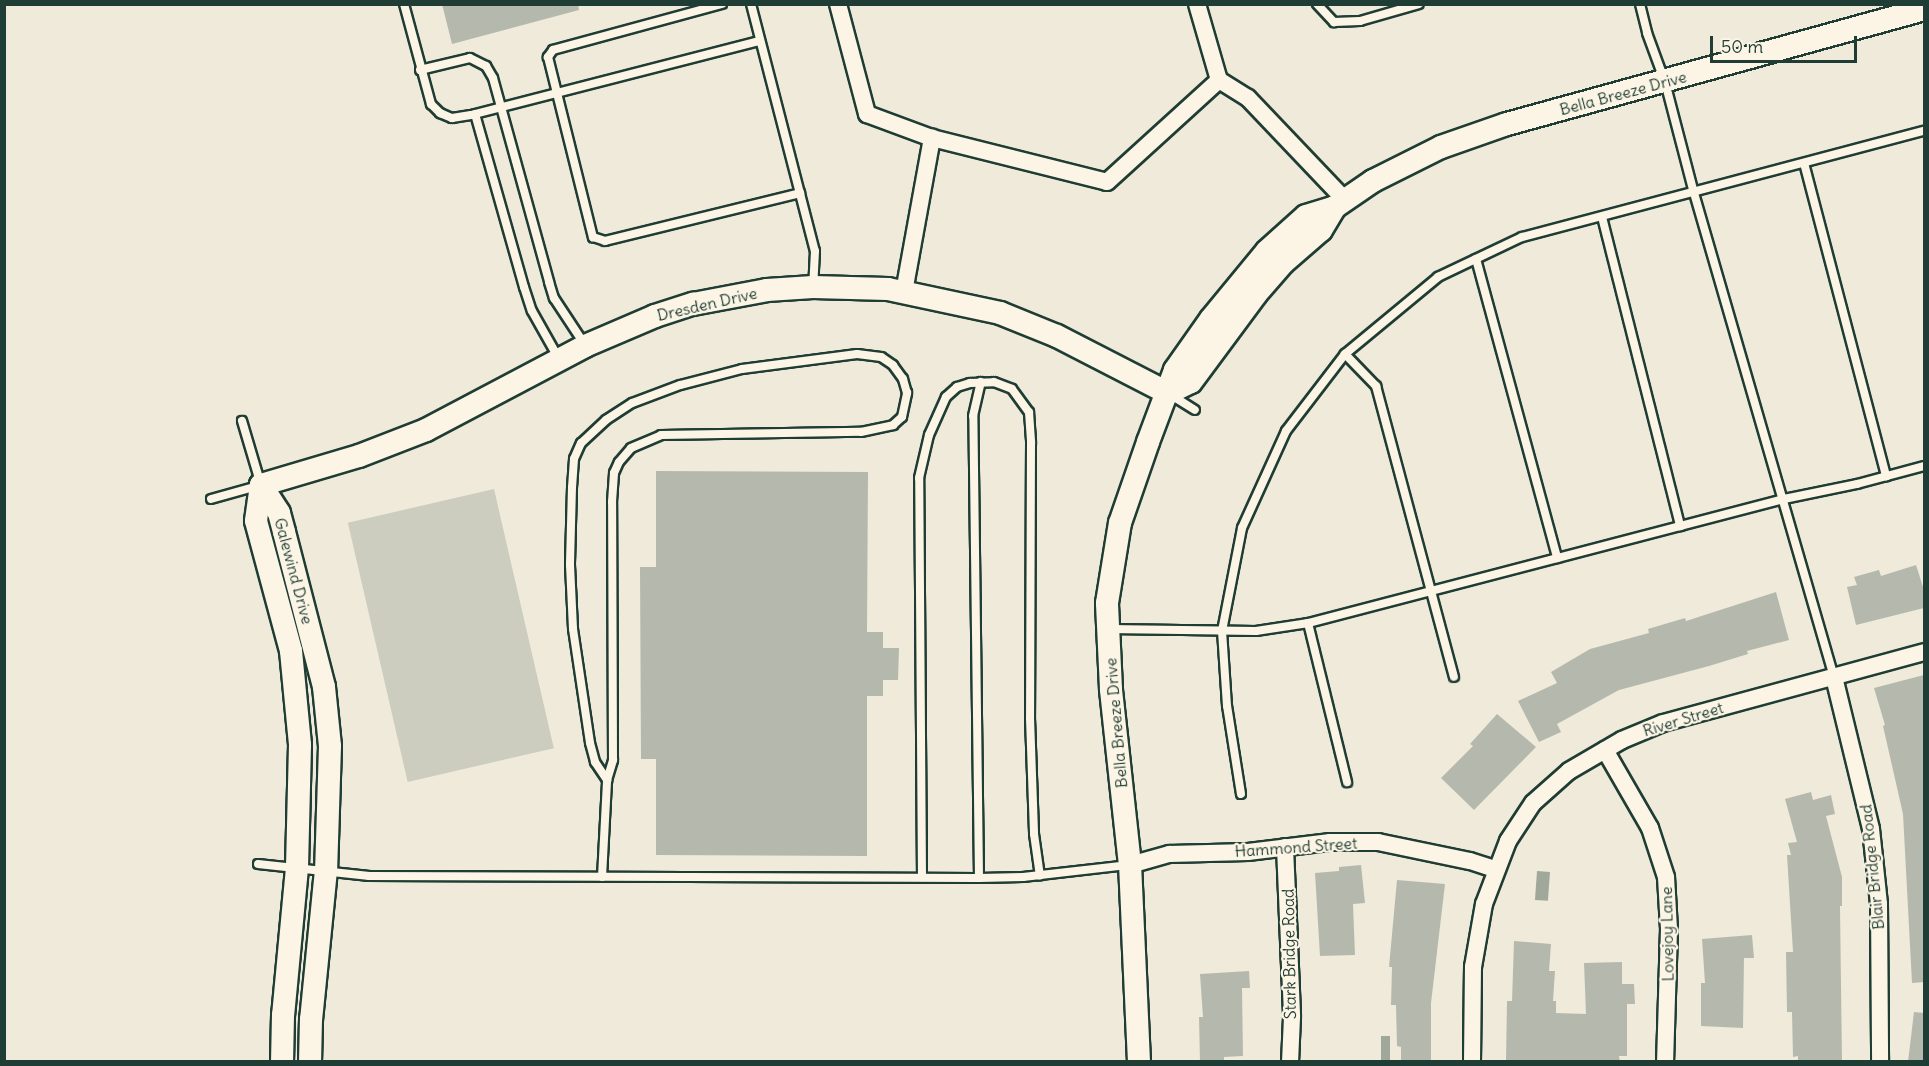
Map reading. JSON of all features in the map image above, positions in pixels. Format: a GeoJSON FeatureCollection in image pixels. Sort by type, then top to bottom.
{"type":"FeatureCollection","features":[{"type":"Feature","properties":{"kind":"street"},"geometry":{"type":"LineString","coordinates":[[838,4],[867,114],[932,138],[1107,182],[1219,80]]}},
{"type":"Feature","properties":{"kind":"street"},"geometry":{"type":"LineString","coordinates":[[1197,4],[1219,80],[1248,98],[1340,204]]}},
{"type":"Feature","properties":{"kind":"street","name":"Bella Breeze Drive"},"geometry":{"type":"LineString","coordinates":[[1139,1062],[1130,865],[1107,603],[1120,523],[1168,393],[1191,382],[1256,294],[1283,263],[1322,230],[1340,204],[1407,163],[1468,136],[1924,9]]}},
{"type":"Feature","properties":{"kind":"street"},"geometry":{"type":"LineString","coordinates":[[904,292],[932,138]]}},
{"type":"Feature","properties":{"kind":"street","name":"Dresden Drive"},"geometry":{"type":"LineString","coordinates":[[261,485],[359,456],[426,430],[585,346],[645,320],[693,304],[767,290],[813,287],[888,289],[1000,313],[1057,336],[1168,393]]}},
{"type":"Feature","properties":{"kind":"street","name":"Galewind Drive"},"geometry":{"type":"LineString","coordinates":[[261,485],[256,521],[291,651],[296,696],[300,807],[282,1062]]}},
{"type":"Feature","properties":{"kind":"street","name":"Galewind Drive"},"geometry":{"type":"LineString","coordinates":[[261,485],[279,513],[324,687],[330,746],[326,870],[310,1019],[310,1062]]}},
{"type":"Feature","properties":{"kind":"street","name":"River Street"},"geometry":{"type":"LineString","coordinates":[[1472,1062],[1473,967],[1485,904],[1508,841],[1533,803],[1569,771],[1605,750],[1663,723],[1924,652]]}},
{"type":"Feature","properties":{"kind":"street","name":"Blair Bridge Road"},"geometry":{"type":"LineString","coordinates":[[1834,677],[1871,829],[1879,904],[1880,1062]]}},
{"type":"Feature","properties":{"kind":"street","name":"Lovejoy Lane"},"geometry":{"type":"LineString","coordinates":[[1605,750],[1650,828],[1666,877],[1669,929],[1665,1062]]}},
{"type":"Feature","properties":{"kind":"street","name":"Hammond Street"},"geometry":{"type":"LineString","coordinates":[[1130,865],[1169,854],[1248,852],[1330,842],[1378,842],[1470,861],[1497,870]]}},
{"type":"Feature","properties":{"kind":"street","name":"Stark Bridge Road"},"geometry":{"type":"LineString","coordinates":[[1285,847],[1292,1017],[1290,1062]]}},
{"type":"Feature","properties":{"kind":"lane"},"geometry":{"type":"LineString","coordinates":[[404,4],[431,104],[440,113],[452,118],[500,108],[760,41]]}},
{"type":"Feature","properties":{"kind":"lane"},"geometry":{"type":"LineString","coordinates":[[722,4],[553,50],[548,57],[593,237],[604,241],[800,193]]}},
{"type":"Feature","properties":{"kind":"lane"},"geometry":{"type":"LineString","coordinates":[[751,4],[814,251],[813,287]]}},
{"type":"Feature","properties":{"kind":"lane"},"geometry":{"type":"LineString","coordinates":[[1317,4],[1334,22],[1360,21],[1419,4]]}},
{"type":"Feature","properties":{"kind":"lane"},"geometry":{"type":"LineString","coordinates":[[1640,4],[1647,33],[1665,82],[1694,193],[1834,677]]}},
{"type":"Feature","properties":{"kind":"lane"},"geometry":{"type":"LineString","coordinates":[[420,70],[462,58],[479,61],[486,66],[493,78],[552,290],[565,317],[585,346]]}},
{"type":"Feature","properties":{"kind":"lane"},"geometry":{"type":"LineString","coordinates":[[475,114],[526,295],[532,311],[560,359]]}},
{"type":"Feature","properties":{"kind":"lane"},"geometry":{"type":"LineString","coordinates":[[1241,794],[1227,706],[1222,631],[1242,528],[1286,431],[1345,354],[1438,276],[1522,237],[1602,218],[1924,130]]}},
{"type":"Feature","properties":{"kind":"lane"},"geometry":{"type":"LineString","coordinates":[[1804,163],[1886,476]]}},
{"type":"Feature","properties":{"kind":"lane"},"geometry":{"type":"LineString","coordinates":[[1602,218],[1680,526]]}},
{"type":"Feature","properties":{"kind":"lane"},"geometry":{"type":"LineString","coordinates":[[1476,259],[1557,558]]}},
{"type":"Feature","properties":{"kind":"lane"},"geometry":{"type":"LineString","coordinates":[[602,877],[607,780],[614,760],[612,502],[614,473],[619,462],[631,448],[661,435],[861,432],[893,425],[902,417],[907,393],[903,379],[893,364],[881,357],[858,354],[742,369],[680,385],[632,404],[606,420],[581,443],[574,459],[572,486],[570,565],[573,629],[590,742],[595,762],[607,780]]}},
{"type":"Feature","properties":{"kind":"lane"},"geometry":{"type":"LineString","coordinates":[[1345,354],[1376,386],[1454,677]]}},
{"type":"Feature","properties":{"kind":"lane"},"geometry":{"type":"LineString","coordinates":[[922,877],[919,478],[929,435],[946,396],[957,387],[981,382],[994,382],[1012,389],[1029,412],[1029,718],[1034,834],[1040,876]]}},
{"type":"Feature","properties":{"kind":"lane"},"geometry":{"type":"LineString","coordinates":[[979,878],[973,416],[981,382]]}},
{"type":"Feature","properties":{"kind":"lane"},"geometry":{"type":"LineString","coordinates":[[1168,393],[1195,410]]}},
{"type":"Feature","properties":{"kind":"lane"},"geometry":{"type":"LineString","coordinates":[[211,499],[261,485],[242,421]]}},
{"type":"Feature","properties":{"kind":"lane"},"geometry":{"type":"LineString","coordinates":[[1108,629],[1256,631],[1308,623],[1784,499],[1924,466]]}},
{"type":"Feature","properties":{"kind":"lane"},"geometry":{"type":"LineString","coordinates":[[1308,623],[1347,782]]}},
{"type":"Feature","properties":{"kind":"lane"},"geometry":{"type":"LineString","coordinates":[[258,864],[369,876],[979,878],[1040,876],[1130,865]]}},
{"type":"Feature","properties":{"kind":"shaded area"},"geometry":{"type":"Polygon","coordinates":[[[494,489],[554,748],[408,782],[348,523],[494,489]]]}},
{"type":"Feature","properties":{"kind":"shaded area"},"geometry":{"type":"Polygon","coordinates":[[[1537,871],[1550,872],[1548,901],[1535,900],[1537,871]]]}},
{"type":"Feature","properties":{"kind":"shaded area"},"geometry":{"type":"Polygon","coordinates":[[[1381,1036],[1390,1036],[1390,1061],[1381,1061],[1381,1036]]]}},
{"type":"Feature","properties":{"kind":"building"},"geometry":{"type":"Polygon","coordinates":[[[442,4],[578,4],[579,10],[452,44],[442,4]]]}},
{"type":"Feature","properties":{"kind":"building"},"geometry":{"type":"Polygon","coordinates":[[[656,471],[868,472],[867,632],[883,632],[883,648],[899,648],[898,680],[883,680],[883,696],[867,696],[867,856],[656,855],[656,759],[641,759],[640,567],[656,567],[656,471]]]}},
{"type":"Feature","properties":{"kind":"building"},"geometry":{"type":"Polygon","coordinates":[[[1916,565],[1924,590],[1924,608],[1856,625],[1847,587],[1857,585],[1854,577],[1879,570],[1881,576],[1916,565]]]}},
{"type":"Feature","properties":{"kind":"building"},"geometry":{"type":"Polygon","coordinates":[[[1776,592],[1789,640],[1747,651],[1748,654],[1709,666],[1619,690],[1557,724],[1561,732],[1539,742],[1518,701],[1557,683],[1551,672],[1590,649],[1649,633],[1648,629],[1685,618],[1686,621],[1776,592]]]}},
{"type":"Feature","properties":{"kind":"building"},"geometry":{"type":"Polygon","coordinates":[[[1924,675],[1924,982],[1912,983],[1903,814],[1883,726],[1885,725],[1874,688],[1924,675]]]}},
{"type":"Feature","properties":{"kind":"building"},"geometry":{"type":"Polygon","coordinates":[[[1497,714],[1536,747],[1474,810],[1441,778],[1473,746],[1470,744],[1497,714]]]}},
{"type":"Feature","properties":{"kind":"building"},"geometry":{"type":"Polygon","coordinates":[[[1811,792],[1813,800],[1831,795],[1835,814],[1826,816],[1842,877],[1842,906],[1840,906],[1842,1062],[1798,1062],[1798,1056],[1793,1057],[1792,1012],[1787,1012],[1786,952],[1793,952],[1787,855],[1791,855],[1788,843],[1797,842],[1785,799],[1811,792]]]}},
{"type":"Feature","properties":{"kind":"building"},"geometry":{"type":"Polygon","coordinates":[[[1361,865],[1365,903],[1353,904],[1355,955],[1320,956],[1315,873],[1339,871],[1339,867],[1361,865]]]}},
{"type":"Feature","properties":{"kind":"building"},"geometry":{"type":"Polygon","coordinates":[[[1397,880],[1445,884],[1431,1003],[1431,1062],[1401,1062],[1401,1047],[1397,1046],[1396,1005],[1391,1005],[1392,967],[1389,967],[1397,880]]]}},
{"type":"Feature","properties":{"kind":"building"},"geometry":{"type":"Polygon","coordinates":[[[1752,935],[1754,958],[1744,958],[1743,1028],[1701,1026],[1701,983],[1705,983],[1702,939],[1752,935]]]}},
{"type":"Feature","properties":{"kind":"building"},"geometry":{"type":"Polygon","coordinates":[[[1514,941],[1551,944],[1549,971],[1555,971],[1553,1001],[1556,1001],[1556,1013],[1586,1014],[1584,963],[1622,962],[1622,984],[1634,984],[1635,1004],[1627,1004],[1627,1056],[1619,1056],[1620,1062],[1506,1062],[1507,1001],[1512,1001],[1514,941]]]}},
{"type":"Feature","properties":{"kind":"building"},"geometry":{"type":"Polygon","coordinates":[[[1249,971],[1250,988],[1242,988],[1243,1056],[1224,1057],[1224,1062],[1200,1062],[1199,1017],[1203,1017],[1200,974],[1249,971]]]}},
{"type":"Feature","properties":{"kind":"building"},"geometry":{"type":"Polygon","coordinates":[[[1914,1012],[1924,1013],[1924,1062],[1908,1062],[1914,1012]]]}}]}
